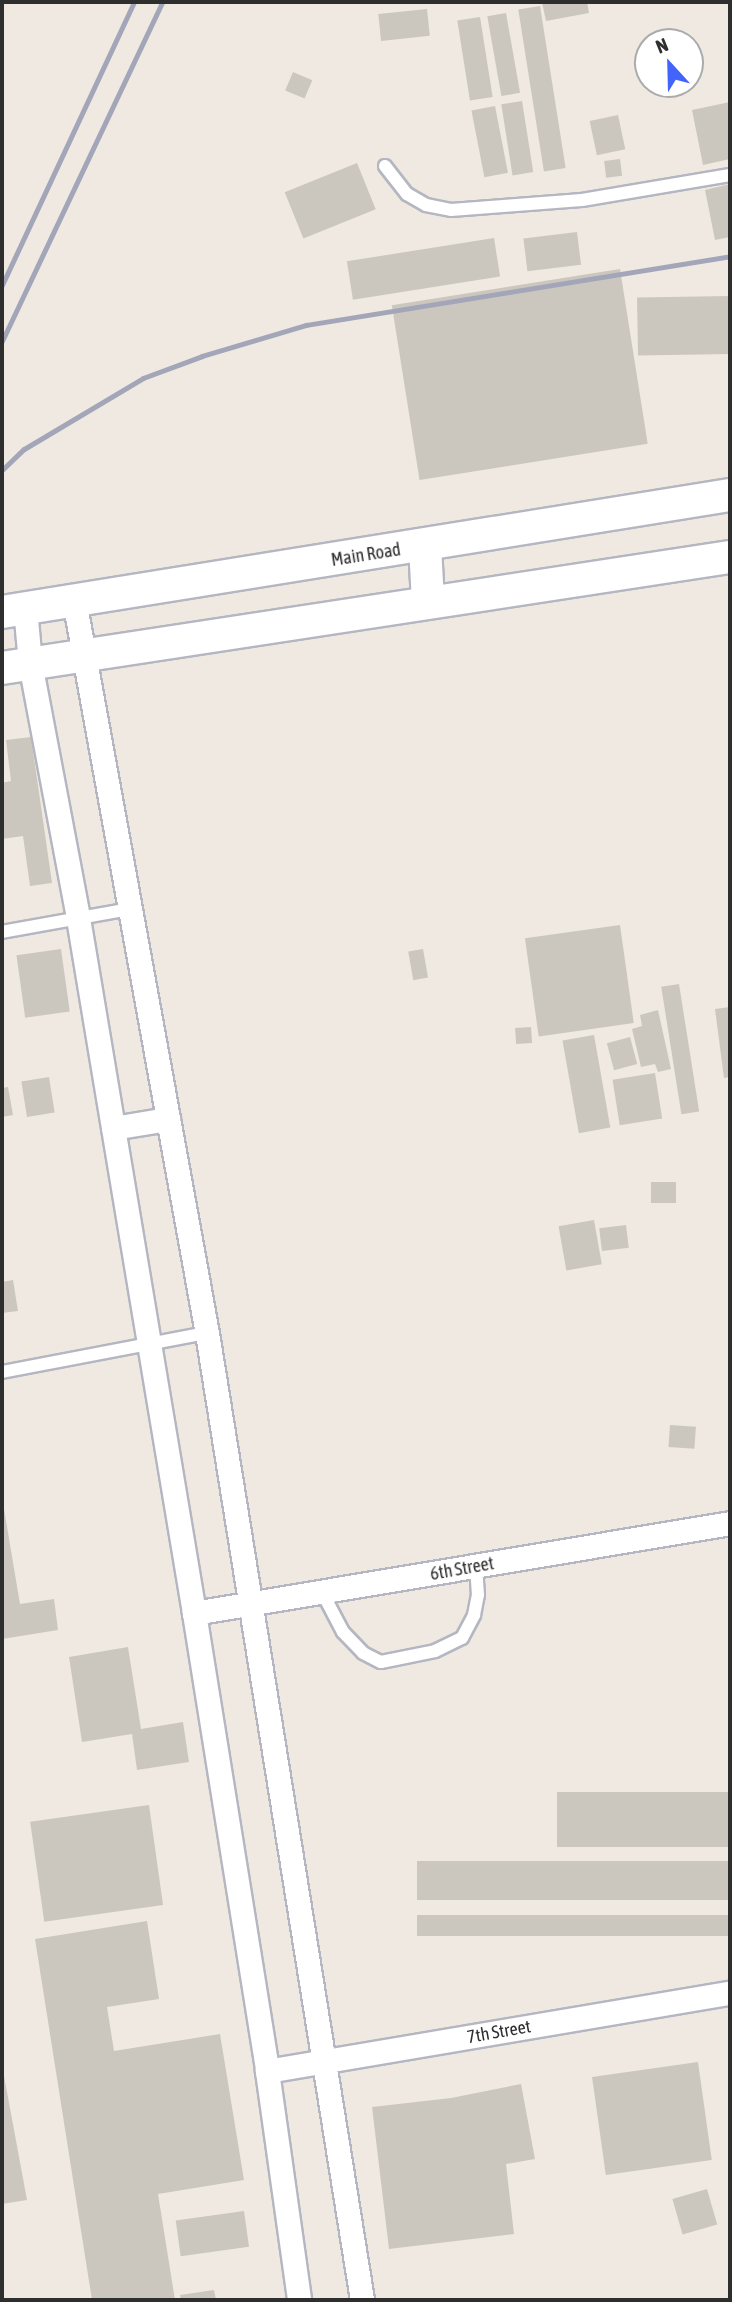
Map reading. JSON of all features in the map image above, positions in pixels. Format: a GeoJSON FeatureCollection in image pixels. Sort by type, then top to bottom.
{"type":"FeatureCollection","features":[{"type":"Feature","properties":{"kind":"main road","name":"Main Road"},"geometry":{"type":"LineString","coordinates":[[13,610],[730,495]]}},
{"type":"Feature","properties":{"kind":"main road"},"geometry":{"type":"LineString","coordinates":[[425,546],[428,602]]}},
{"type":"Feature","properties":{"kind":"main road"},"geometry":{"type":"LineString","coordinates":[[16,666],[730,557]]}},
{"type":"Feature","properties":{"kind":"street"},"geometry":{"type":"LineString","coordinates":[[74,600],[207,1333],[362,2300]]}},
{"type":"Feature","properties":{"kind":"street"},"geometry":{"type":"LineString","coordinates":[[13,610],[16,666],[78,918],[194,1613],[267,2071],[299,2300]]}},
{"type":"Feature","properties":{"kind":"street"},"geometry":{"type":"LineString","coordinates":[[113,1128],[168,1119]]}},
{"type":"Feature","properties":{"kind":"street","name":"6th Street"},"geometry":{"type":"LineString","coordinates":[[194,1613],[730,1523]]}},
{"type":"Feature","properties":{"kind":"street","name":"7th Street"},"geometry":{"type":"LineString","coordinates":[[267,2071],[730,1993]]}},
{"type":"Feature","properties":{"kind":"lane"},"geometry":{"type":"LineString","coordinates":[[386,166],[407,194],[426,205],[451,210],[582,200],[730,175]]}},
{"type":"Feature","properties":{"kind":"lane"},"geometry":{"type":"LineString","coordinates":[[2,932],[130,909]]}},
{"type":"Feature","properties":{"kind":"lane"},"geometry":{"type":"LineString","coordinates":[[2,1372],[207,1333]]}},
{"type":"Feature","properties":{"kind":"lane"},"geometry":{"type":"LineString","coordinates":[[322,1592],[343,1632],[363,1653],[381,1662],[435,1651],[462,1638],[474,1615],[478,1595],[476,1566]]}},
{"type":"Feature","properties":{"kind":"building"},"geometry":{"type":"Polygon","coordinates":[[[542,2],[587,2],[589,13],[546,21],[542,2]]]}},
{"type":"Feature","properties":{"kind":"building"},"geometry":{"type":"Polygon","coordinates":[[[540,6],[566,168],[544,171],[518,9],[540,6]]]}},
{"type":"Feature","properties":{"kind":"building"},"geometry":{"type":"Polygon","coordinates":[[[427,9],[430,36],[381,41],[378,14],[427,9]]]}},
{"type":"Feature","properties":{"kind":"building"},"geometry":{"type":"Polygon","coordinates":[[[506,13],[520,93],[501,96],[487,16],[506,13]]]}},
{"type":"Feature","properties":{"kind":"building"},"geometry":{"type":"Polygon","coordinates":[[[480,17],[493,97],[470,101],[457,21],[480,17]]]}},
{"type":"Feature","properties":{"kind":"building"},"geometry":{"type":"Polygon","coordinates":[[[293,72],[312,80],[305,99],[285,90],[293,72]]]}},
{"type":"Feature","properties":{"kind":"building"},"geometry":{"type":"Polygon","coordinates":[[[522,101],[533,172],[513,175],[501,104],[522,101]]]}},
{"type":"Feature","properties":{"kind":"building"},"geometry":{"type":"Polygon","coordinates":[[[730,102],[730,159],[703,165],[692,110],[730,102]]]}},
{"type":"Feature","properties":{"kind":"building"},"geometry":{"type":"Polygon","coordinates":[[[495,106],[508,173],[484,177],[471,111],[495,106]]]}},
{"type":"Feature","properties":{"kind":"building"},"geometry":{"type":"Polygon","coordinates":[[[618,115],[625,149],[597,155],[590,121],[618,115]]]}},
{"type":"Feature","properties":{"kind":"building"},"geometry":{"type":"Polygon","coordinates":[[[620,159],[622,176],[606,178],[604,161],[620,159]]]}},
{"type":"Feature","properties":{"kind":"building"},"geometry":{"type":"Polygon","coordinates":[[[357,163],[376,209],[303,239],[285,192],[357,163]]]}},
{"type":"Feature","properties":{"kind":"building"},"geometry":{"type":"Polygon","coordinates":[[[730,184],[730,237],[715,240],[705,190],[730,184]]]}},
{"type":"Feature","properties":{"kind":"building"},"geometry":{"type":"Polygon","coordinates":[[[577,232],[581,265],[527,271],[523,239],[577,232]]]}},
{"type":"Feature","properties":{"kind":"building"},"geometry":{"type":"Polygon","coordinates":[[[494,238],[500,277],[353,300],[347,261],[494,238]]]}},
{"type":"Feature","properties":{"kind":"building"},"geometry":{"type":"Polygon","coordinates":[[[620,269],[648,444],[420,480],[392,305],[620,269]]]}},
{"type":"Feature","properties":{"kind":"building"},"geometry":{"type":"Polygon","coordinates":[[[729,296],[730,354],[638,356],[637,298],[729,296]]]}},
{"type":"Feature","properties":{"kind":"building"},"geometry":{"type":"Polygon","coordinates":[[[31,737],[52,883],[30,886],[23,836],[2,839],[2,783],[11,781],[6,740],[31,737]]]}},
{"type":"Feature","properties":{"kind":"building"},"geometry":{"type":"Polygon","coordinates":[[[620,925],[634,1023],[539,1036],[525,938],[620,925]]]}},
{"type":"Feature","properties":{"kind":"building"},"geometry":{"type":"Polygon","coordinates":[[[61,949],[70,1011],[25,1018],[16,955],[61,949]]]}},
{"type":"Feature","properties":{"kind":"building"},"geometry":{"type":"Polygon","coordinates":[[[423,949],[428,978],[413,980],[408,952],[423,949]]]}},
{"type":"Feature","properties":{"kind":"building"},"geometry":{"type":"Polygon","coordinates":[[[679,984],[699,1111],[681,1114],[661,987],[679,984]]]}},
{"type":"Feature","properties":{"kind":"building"},"geometry":{"type":"Polygon","coordinates":[[[730,1007],[730,1077],[724,1078],[715,1009],[730,1007]]]}},
{"type":"Feature","properties":{"kind":"building"},"geometry":{"type":"Polygon","coordinates":[[[658,1010],[671,1069],[658,1072],[655,1064],[641,1067],[632,1029],[642,1026],[640,1015],[658,1010]]]}},
{"type":"Feature","properties":{"kind":"building"},"geometry":{"type":"Polygon","coordinates":[[[531,1027],[532,1043],[516,1044],[515,1028],[531,1027]]]}},
{"type":"Feature","properties":{"kind":"building"},"geometry":{"type":"Polygon","coordinates":[[[594,1035],[610,1128],[579,1133],[562,1041],[594,1035]]]}},
{"type":"Feature","properties":{"kind":"building"},"geometry":{"type":"Polygon","coordinates":[[[630,1037],[637,1064],[614,1070],[607,1043],[630,1037]]]}},
{"type":"Feature","properties":{"kind":"building"},"geometry":{"type":"Polygon","coordinates":[[[655,1073],[662,1118],[620,1125],[613,1080],[655,1073]]]}},
{"type":"Feature","properties":{"kind":"building"},"geometry":{"type":"Polygon","coordinates":[[[49,1077],[55,1113],[27,1117],[21,1081],[49,1077]]]}},
{"type":"Feature","properties":{"kind":"building"},"geometry":{"type":"Polygon","coordinates":[[[8,1087],[13,1115],[2,1117],[2,1088],[8,1087]]]}},
{"type":"Feature","properties":{"kind":"building"},"geometry":{"type":"Polygon","coordinates":[[[651,1182],[676,1182],[676,1203],[651,1203],[651,1182]]]}},
{"type":"Feature","properties":{"kind":"building"},"geometry":{"type":"Polygon","coordinates":[[[594,1220],[602,1264],[566,1271],[559,1226],[594,1220]]]}},
{"type":"Feature","properties":{"kind":"building"},"geometry":{"type":"Polygon","coordinates":[[[626,1225],[629,1248],[602,1251],[599,1228],[626,1225]]]}},
{"type":"Feature","properties":{"kind":"building"},"geometry":{"type":"Polygon","coordinates":[[[13,1280],[18,1311],[2,1313],[2,1282],[13,1280]]]}},
{"type":"Feature","properties":{"kind":"building"},"geometry":{"type":"Polygon","coordinates":[[[670,1425],[696,1427],[694,1449],[668,1447],[670,1425]]]}},
{"type":"Feature","properties":{"kind":"building"},"geometry":{"type":"Polygon","coordinates":[[[2,1497],[20,1604],[54,1599],[58,1630],[2,1639],[2,1497]]]}},
{"type":"Feature","properties":{"kind":"building"},"geometry":{"type":"Polygon","coordinates":[[[128,1647],[141,1729],[183,1722],[189,1762],[137,1770],[132,1734],[82,1742],[69,1657],[128,1647]]]}},
{"type":"Feature","properties":{"kind":"building"},"geometry":{"type":"Polygon","coordinates":[[[557,1792],[730,1792],[730,1847],[557,1847],[557,1792]]]}},
{"type":"Feature","properties":{"kind":"building"},"geometry":{"type":"Polygon","coordinates":[[[149,1805],[163,1905],[44,1922],[30,1822],[149,1805]]]}},
{"type":"Feature","properties":{"kind":"building"},"geometry":{"type":"Polygon","coordinates":[[[417,1861],[730,1861],[730,1900],[417,1900],[417,1861]]]}},
{"type":"Feature","properties":{"kind":"building"},"geometry":{"type":"Polygon","coordinates":[[[417,1915],[730,1915],[730,1936],[417,1936],[417,1915]]]}},
{"type":"Feature","properties":{"kind":"building"},"geometry":{"type":"Polygon","coordinates":[[[147,1921],[159,1999],[107,2007],[114,2051],[220,2034],[244,2180],[158,2194],[175,2300],[92,2300],[35,1939],[147,1921]]]}},
{"type":"Feature","properties":{"kind":"building"},"geometry":{"type":"Polygon","coordinates":[[[698,2062],[712,2160],[606,2175],[592,2077],[698,2062]]]}},
{"type":"Feature","properties":{"kind":"building"},"geometry":{"type":"Polygon","coordinates":[[[2,2065],[27,2200],[2,2204],[2,2065]]]}},
{"type":"Feature","properties":{"kind":"building"},"geometry":{"type":"Polygon","coordinates":[[[521,2084],[535,2159],[506,2164],[514,2234],[389,2249],[372,2107],[451,2098],[521,2084]]]}},
{"type":"Feature","properties":{"kind":"building"},"geometry":{"type":"Polygon","coordinates":[[[707,2189],[717,2225],[683,2234],[672,2199],[707,2189]]]}},
{"type":"Feature","properties":{"kind":"building"},"geometry":{"type":"Polygon","coordinates":[[[244,2211],[249,2247],[181,2256],[176,2221],[244,2211]]]}},
{"type":"Feature","properties":{"kind":"building"},"geometry":{"type":"Polygon","coordinates":[[[214,2290],[216,2300],[181,2300],[180,2295],[214,2290]]]}},
{"type":"Feature","properties":{"kind":"railway"},"geometry":{"type":"LineString","coordinates":[[2,285],[134,2]]}},
{"type":"Feature","properties":{"kind":"railway"},"geometry":{"type":"LineString","coordinates":[[2,341],[162,2]]}},
{"type":"Feature","properties":{"kind":"railway"},"geometry":{"type":"LineString","coordinates":[[2,470],[24,449],[143,378],[202,356],[306,325],[730,256]]}}]}
